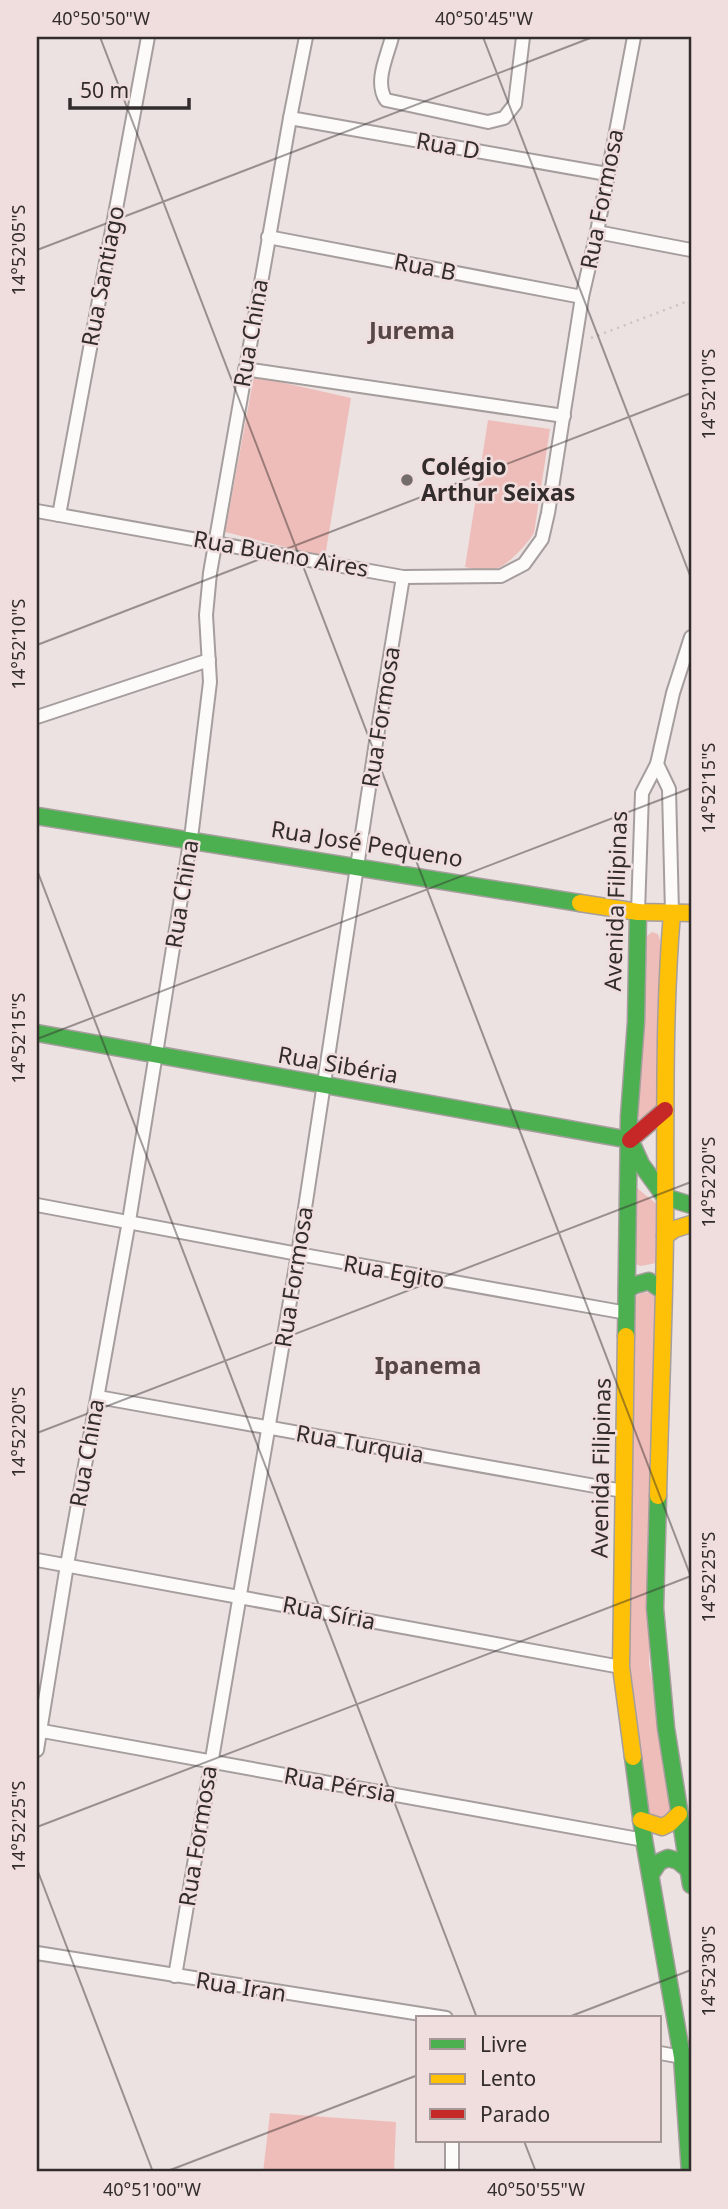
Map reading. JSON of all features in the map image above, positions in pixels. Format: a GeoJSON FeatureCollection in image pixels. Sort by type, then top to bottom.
{"type":"FeatureCollection","features":[{"type":"Feature","properties":{"kind":"main road","name":"Rua José Pequeno"},"geometry":{"type":"LineString","coordinates":[[37,816],[638,912],[691,913]]}},
{"type":"Feature","properties":{"kind":"main road","name":"Avenida Filipinas"},"geometry":{"type":"LineString","coordinates":[[638,912],[629,1118],[631,1140],[621,1667],[644,1840],[682,2057],[690,2172]]}},
{"type":"Feature","properties":{"kind":"main road"},"geometry":{"type":"LineString","coordinates":[[672,913],[668,949],[665,1236],[655,1608],[666,1728],[690,1877]]}},
{"type":"Feature","properties":{"kind":"main road","name":"Rua Sibéria"},"geometry":{"type":"LineString","coordinates":[[37,1032],[631,1140]]}},
{"type":"Feature","properties":{"kind":"main road"},"geometry":{"type":"LineString","coordinates":[[665,1110],[631,1140],[641,1164],[665,1197],[691,1205]]}},
{"type":"Feature","properties":{"kind":"main road"},"geometry":{"type":"LineString","coordinates":[[665,1236],[675,1229],[691,1224]]}},
{"type":"Feature","properties":{"kind":"main road"},"geometry":{"type":"LineString","coordinates":[[628,1261],[634,1268],[643,1270],[664,1262]]}},
{"type":"Feature","properties":{"kind":"main road"},"geometry":{"type":"LineString","coordinates":[[628,1290],[635,1284],[649,1281],[663,1291]]}},
{"type":"Feature","properties":{"kind":"main road"},"geometry":{"type":"LineString","coordinates":[[641,1820],[656,1827],[663,1827],[672,1823],[679,1814]]}},
{"type":"Feature","properties":{"kind":"main road"},"geometry":{"type":"LineString","coordinates":[[651,1874],[662,1860],[671,1858],[681,1861],[690,1877]]}},
{"type":"Feature","properties":{"kind":"street","name":"Rua Santiago"},"geometry":{"type":"LineString","coordinates":[[59,515],[148,37]]}},
{"type":"Feature","properties":{"kind":"street","name":"Rua China"},"geometry":{"type":"LineString","coordinates":[[37,1749],[66,1565],[129,1222],[190,840],[208,708],[206,615],[215,542],[289,118],[306,37]]}},
{"type":"Feature","properties":{"kind":"street"},"geometry":{"type":"LineString","coordinates":[[392,37],[381,79],[380,91],[386,100],[488,122],[505,118],[515,103],[523,37]]}},
{"type":"Feature","properties":{"kind":"street","name":"Rua Formosa"},"geometry":{"type":"LineString","coordinates":[[524,564],[541,539],[564,416],[582,297],[634,37]]}},
{"type":"Feature","properties":{"kind":"street","name":"Rua D"},"geometry":{"type":"LineString","coordinates":[[289,118],[607,174]]}},
{"type":"Feature","properties":{"kind":"street"},"geometry":{"type":"LineString","coordinates":[[597,232],[691,250]]}},
{"type":"Feature","properties":{"kind":"street","name":"Rua B"},"geometry":{"type":"LineString","coordinates":[[268,237],[582,297]]}},
{"type":"Feature","properties":{"kind":"street"},"geometry":{"type":"LineString","coordinates":[[245,369],[564,416]]}},
{"type":"Feature","properties":{"kind":"street","name":"Rua Bueno Aires"},"geometry":{"type":"LineString","coordinates":[[37,511],[403,577],[501,576],[524,564]]}},
{"type":"Feature","properties":{"kind":"street","name":"Rua Formosa"},"geometry":{"type":"LineString","coordinates":[[175,1976],[298,1255],[403,577]]}},
{"type":"Feature","properties":{"kind":"street","name":"Avenida Filipinas"},"geometry":{"type":"LineString","coordinates":[[638,912],[642,793],[657,764],[673,693],[691,637]]}},
{"type":"Feature","properties":{"kind":"street"},"geometry":{"type":"LineString","coordinates":[[37,717],[209,660]]}},
{"type":"Feature","properties":{"kind":"street"},"geometry":{"type":"LineString","coordinates":[[657,764],[669,789],[672,913]]}},
{"type":"Feature","properties":{"kind":"street","name":"Rua Egito"},"geometry":{"type":"LineString","coordinates":[[37,1205],[298,1255],[627,1313]]}},
{"type":"Feature","properties":{"kind":"street","name":"Rua Turquia"},"geometry":{"type":"LineString","coordinates":[[98,1397],[623,1491]]}},
{"type":"Feature","properties":{"kind":"street","name":"Rua Síria"},"geometry":{"type":"LineString","coordinates":[[37,1560],[621,1667]]}},
{"type":"Feature","properties":{"kind":"street","name":"Rua Pérsia"},"geometry":{"type":"LineString","coordinates":[[38,1730],[644,1840]]}},
{"type":"Feature","properties":{"kind":"street","name":"Rua Iran"},"geometry":{"type":"LineString","coordinates":[[37,1953],[433,2016]]}},
{"type":"Feature","properties":{"kind":"street"},"geometry":{"type":"LineString","coordinates":[[662,2053],[682,2057]]}},
{"type":"Feature","properties":{"kind":"street"},"geometry":{"type":"LineString","coordinates":[[452,2142],[452,2172]]}},
{"type":"Feature","properties":{"kind":"path"},"geometry":{"type":"LineString","coordinates":[[575,345],[691,300]]}},
{"type":"Feature","properties":{"kind":"shaded area"},"geometry":{"type":"Polygon","coordinates":[[[254,376],[351,398],[325,557],[225,532],[254,376]]]}},
{"type":"Feature","properties":{"kind":"shaded area"},"geometry":{"type":"Polygon","coordinates":[[[488,420],[550,429],[534,533],[510,560],[493,570],[479,570],[465,567],[488,420]]]}},
{"type":"Feature","properties":{"kind":"shaded area"},"geometry":{"type":"Polygon","coordinates":[[[652,932],[658,934],[660,940],[660,1101],[649,1115],[638,1119],[647,936],[652,932]]]}},
{"type":"Feature","properties":{"kind":"shaded area"},"geometry":{"type":"Polygon","coordinates":[[[637,1188],[659,1206],[656,1263],[641,1266],[635,1264],[637,1188]]]}},
{"type":"Feature","properties":{"kind":"shaded area"},"geometry":{"type":"Polygon","coordinates":[[[650,1292],[658,1296],[649,1664],[676,1806],[662,1819],[650,1815],[627,1679],[634,1297],[650,1292]]]}},
{"type":"Feature","properties":{"kind":"shaded area"},"geometry":{"type":"Polygon","coordinates":[[[270,2113],[396,2122],[394,2172],[263,2172],[270,2113]]]}},
{"type":"Feature","properties":{"kind":"traffic: fast"},"geometry":{"type":"LineString","coordinates":[[37,816],[580,903]]}},
{"type":"Feature","properties":{"kind":"traffic: fast"},"geometry":{"type":"LineString","coordinates":[[626,1336],[629,1117],[636,1022],[638,912]]}},
{"type":"Feature","properties":{"kind":"traffic: fast"},"geometry":{"type":"LineString","coordinates":[[37,1033],[630,1140]]}},
{"type":"Feature","properties":{"kind":"traffic: fast"},"geometry":{"type":"LineString","coordinates":[[632,1144],[641,1164],[665,1197],[691,1205]]}},
{"type":"Feature","properties":{"kind":"traffic: fast"},"geometry":{"type":"LineString","coordinates":[[627,1290],[649,1281],[663,1291]]}},
{"type":"Feature","properties":{"kind":"traffic: fast"},"geometry":{"type":"LineString","coordinates":[[658,1496],[655,1608],[666,1728],[691,1885]]}},
{"type":"Feature","properties":{"kind":"traffic: fast"},"geometry":{"type":"LineString","coordinates":[[633,1757],[644,1840],[682,2057],[690,2172]]}},
{"type":"Feature","properties":{"kind":"traffic: fast"},"geometry":{"type":"LineString","coordinates":[[651,1874],[659,1862],[668,1858],[678,1861],[689,1870]]}},
{"type":"Feature","properties":{"kind":"traffic: slow"},"geometry":{"type":"LineString","coordinates":[[580,903],[638,912],[691,913]]}},
{"type":"Feature","properties":{"kind":"traffic: slow"},"geometry":{"type":"LineString","coordinates":[[658,1496],[666,1034],[672,913]]}},
{"type":"Feature","properties":{"kind":"traffic: slow"},"geometry":{"type":"LineString","coordinates":[[665,1236],[675,1229],[691,1224]]}},
{"type":"Feature","properties":{"kind":"traffic: slow"},"geometry":{"type":"LineString","coordinates":[[626,1336],[621,1667],[633,1757]]}},
{"type":"Feature","properties":{"kind":"traffic: slow"},"geometry":{"type":"LineString","coordinates":[[641,1820],[662,1827],[679,1814]]}},
{"type":"Feature","properties":{"kind":"traffic: jam"},"geometry":{"type":"LineString","coordinates":[[630,1140],[665,1110]]}},
{"type":"Feature","properties":{"kind":"place","name":"Colégio Arthur Seixas"},"geometry":{"type":"Point","coordinates":[407,480]}},
{"type":"Feature","properties":{"kind":"district","name":"Jurema"},"geometry":{"type":"Point","coordinates":[412,331]}},
{"type":"Feature","properties":{"kind":"district","name":"Ipanema"},"geometry":{"type":"Point","coordinates":[428,1366]}}]}
